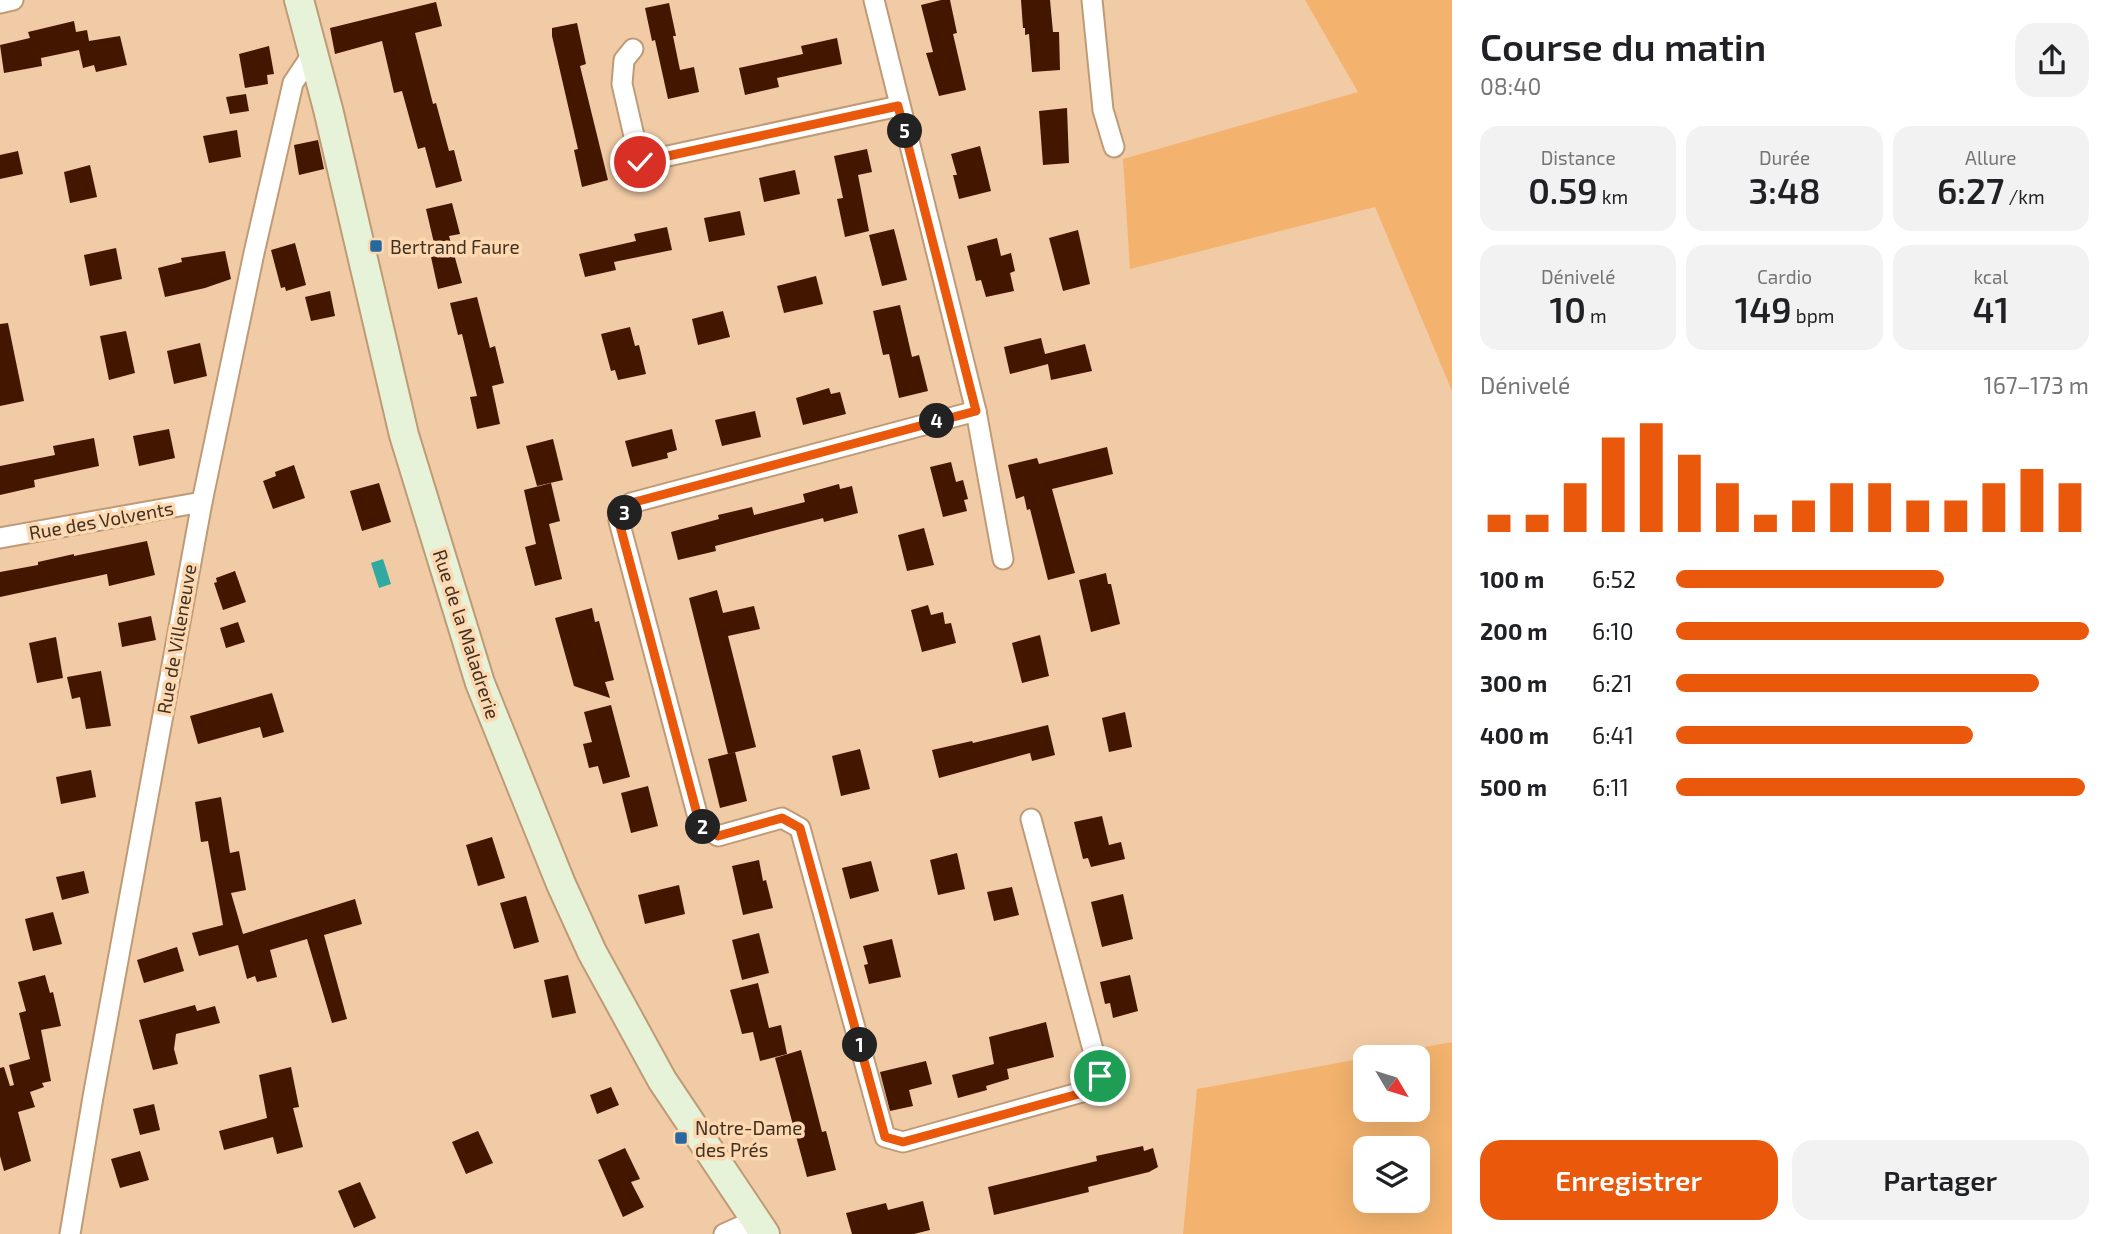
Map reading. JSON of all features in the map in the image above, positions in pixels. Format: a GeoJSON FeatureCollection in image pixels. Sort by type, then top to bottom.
{"type":"FeatureCollection","features":[{"type":"Feature","properties":{"kind":"main road","name":"Rue de la Maladrerie"},"geometry":{"type":"LineString","coordinates":[[299,0],[404,435],[480,683],[561,884],[592,951],[662,1080],[760,1227]]}},
{"type":"Feature","properties":{"kind":"street"},"geometry":{"type":"LineString","coordinates":[[0,3],[13,0]]}},
{"type":"Feature","properties":{"kind":"street"},"geometry":{"type":"LineString","coordinates":[[874,0],[898,106],[976,411],[1003,559]]}},
{"type":"Feature","properties":{"kind":"street"},"geometry":{"type":"LineString","coordinates":[[1092,0],[1103,110],[1114,147]]}},
{"type":"Feature","properties":{"kind":"street"},"geometry":{"type":"LineString","coordinates":[[633,49],[624,60],[622,84],[640,162],[898,106]]}},
{"type":"Feature","properties":{"kind":"street","name":"Rue de Villeneuve"},"geometry":{"type":"LineString","coordinates":[[71,1234],[93,1097],[202,502],[293,83],[313,53]]}},
{"type":"Feature","properties":{"kind":"street"},"geometry":{"type":"LineString","coordinates":[[976,411],[631,503],[619,522],[700,825],[718,836],[782,818],[800,828],[885,1137],[903,1142],[1100,1087],[1100,1076],[1031,819]]}},
{"type":"Feature","properties":{"kind":"street","name":"Rue des Volvents"},"geometry":{"type":"LineString","coordinates":[[0,538],[202,502]]}},
{"type":"Feature","properties":{"kind":"street"},"geometry":{"type":"LineString","coordinates":[[724,1234],[760,1227]]}},
{"type":"Feature","properties":{"kind":"shaded area"},"geometry":{"type":"Polygon","coordinates":[[[1305,0],[1452,0],[1452,391],[1375,207],[1130,269],[1123,159],[1358,92],[1305,0]]]}},
{"type":"Feature","properties":{"kind":"shaded area"},"geometry":{"type":"Polygon","coordinates":[[[1452,1042],[1452,1234],[1183,1234],[1197,1089],[1353,1060],[1353,1122],[1430,1122],[1430,1046],[1452,1042]]]}},
{"type":"Feature","properties":{"kind":"water"},"geometry":{"type":"Polygon","coordinates":[[[383,559],[391,584],[379,588],[371,563],[383,559]]]}},
{"type":"Feature","properties":{"kind":"building"},"geometry":{"type":"Polygon","coordinates":[[[950,0],[957,33],[953,34],[966,90],[939,96],[926,53],[933,52],[921,5],[950,0]]]}},
{"type":"Feature","properties":{"kind":"building"},"geometry":{"type":"Polygon","coordinates":[[[1021,0],[1050,0],[1053,32],[1059,32],[1060,70],[1032,72],[1029,34],[1025,35],[1023,28],[1021,0]]]}},
{"type":"Feature","properties":{"kind":"building"},"geometry":{"type":"Polygon","coordinates":[[[436,2],[442,26],[415,33],[433,104],[436,103],[449,151],[454,150],[462,181],[436,188],[425,147],[418,149],[402,91],[394,93],[382,41],[335,54],[330,28],[436,2]]]}},
{"type":"Feature","properties":{"kind":"building"},"geometry":{"type":"Polygon","coordinates":[[[669,3],[680,70],[694,67],[699,92],[668,99],[645,8],[669,3]]]}},
{"type":"Feature","properties":{"kind":"building"},"geometry":{"type":"Polygon","coordinates":[[[74,21],[76,32],[87,30],[89,41],[120,36],[127,65],[96,72],[94,65],[83,68],[79,50],[41,58],[42,66],[4,73],[0,45],[30,38],[28,32],[74,21]]]}},
{"type":"Feature","properties":{"kind":"building"},"geometry":{"type":"Polygon","coordinates":[[[577,23],[586,64],[580,66],[608,180],[582,187],[574,150],[578,149],[552,36],[552,28],[577,23]]]}},
{"type":"Feature","properties":{"kind":"building"},"geometry":{"type":"Polygon","coordinates":[[[837,38],[842,64],[777,78],[779,87],[745,95],[739,68],[803,54],[801,46],[837,38]]]}},
{"type":"Feature","properties":{"kind":"building"},"geometry":{"type":"Polygon","coordinates":[[[269,46],[274,74],[267,75],[268,84],[245,88],[239,54],[269,46]]]}},
{"type":"Feature","properties":{"kind":"building"},"geometry":{"type":"Polygon","coordinates":[[[246,94],[249,111],[230,114],[226,97],[246,94]]]}},
{"type":"Feature","properties":{"kind":"building"},"geometry":{"type":"Polygon","coordinates":[[[1067,108],[1069,163],[1043,165],[1039,111],[1067,108]]]}},
{"type":"Feature","properties":{"kind":"building"},"geometry":{"type":"Polygon","coordinates":[[[237,130],[241,157],[209,163],[203,136],[237,130]]]}},
{"type":"Feature","properties":{"kind":"building"},"geometry":{"type":"Polygon","coordinates":[[[318,140],[324,169],[299,175],[294,145],[318,140]]]}},
{"type":"Feature","properties":{"kind":"building"},"geometry":{"type":"Polygon","coordinates":[[[980,146],[991,191],[959,199],[953,175],[957,175],[951,154],[980,146]]]}},
{"type":"Feature","properties":{"kind":"building"},"geometry":{"type":"Polygon","coordinates":[[[867,149],[872,172],[858,175],[869,231],[845,237],[837,199],[843,198],[834,156],[867,149]]]}},
{"type":"Feature","properties":{"kind":"building"},"geometry":{"type":"Polygon","coordinates":[[[18,151],[23,174],[0,179],[0,155],[18,151]]]}},
{"type":"Feature","properties":{"kind":"building"},"geometry":{"type":"Polygon","coordinates":[[[90,165],[97,197],[70,203],[64,172],[90,165]]]}},
{"type":"Feature","properties":{"kind":"building"},"geometry":{"type":"Polygon","coordinates":[[[795,170],[800,194],[764,202],[759,178],[795,170]]]}},
{"type":"Feature","properties":{"kind":"building"},"geometry":{"type":"Polygon","coordinates":[[[452,203],[460,234],[449,236],[462,283],[438,289],[431,257],[437,256],[426,209],[452,203]]]}},
{"type":"Feature","properties":{"kind":"building"},"geometry":{"type":"Polygon","coordinates":[[[740,211],[745,235],[709,242],[704,218],[740,211]]]}},
{"type":"Feature","properties":{"kind":"building"},"geometry":{"type":"Polygon","coordinates":[[[667,227],[672,250],[614,262],[616,270],[585,277],[579,254],[636,241],[634,234],[667,227]]]}},
{"type":"Feature","properties":{"kind":"building"},"geometry":{"type":"Polygon","coordinates":[[[894,229],[907,280],[882,286],[869,235],[894,229]]]}},
{"type":"Feature","properties":{"kind":"building"},"geometry":{"type":"Polygon","coordinates":[[[1078,230],[1090,284],[1063,291],[1049,238],[1078,230]]]}},
{"type":"Feature","properties":{"kind":"building"},"geometry":{"type":"Polygon","coordinates":[[[997,238],[1001,256],[1011,253],[1015,271],[1010,273],[1014,291],[986,297],[981,280],[976,281],[967,246],[997,238]]]}},
{"type":"Feature","properties":{"kind":"building"},"geometry":{"type":"Polygon","coordinates":[[[295,243],[306,285],[286,291],[285,287],[281,288],[271,250],[295,243]]]}},
{"type":"Feature","properties":{"kind":"building"},"geometry":{"type":"Polygon","coordinates":[[[116,248],[122,279],[90,286],[84,255],[116,248]]]}},
{"type":"Feature","properties":{"kind":"building"},"geometry":{"type":"Polygon","coordinates":[[[225,251],[231,279],[165,297],[158,268],[182,262],[181,258],[225,251]]]}},
{"type":"Feature","properties":{"kind":"building"},"geometry":{"type":"Polygon","coordinates":[[[816,276],[823,304],[784,313],[777,286],[816,276]]]}},
{"type":"Feature","properties":{"kind":"building"},"geometry":{"type":"Polygon","coordinates":[[[330,291],[335,316],[311,321],[305,297],[330,291]]]}},
{"type":"Feature","properties":{"kind":"building"},"geometry":{"type":"Polygon","coordinates":[[[477,297],[490,348],[495,346],[504,383],[492,386],[500,424],[477,429],[470,397],[477,396],[462,334],[458,335],[450,303],[477,297]]]}},
{"type":"Feature","properties":{"kind":"building"},"geometry":{"type":"Polygon","coordinates":[[[900,305],[912,357],[919,355],[928,391],[899,398],[889,354],[883,355],[873,311],[900,305]]]}},
{"type":"Feature","properties":{"kind":"building"},"geometry":{"type":"Polygon","coordinates":[[[723,311],[730,337],[698,345],[692,319],[723,311]]]}},
{"type":"Feature","properties":{"kind":"building"},"geometry":{"type":"Polygon","coordinates":[[[8,323],[24,401],[0,406],[0,324],[8,323]]]}},
{"type":"Feature","properties":{"kind":"building"},"geometry":{"type":"Polygon","coordinates":[[[630,327],[635,346],[639,345],[646,374],[618,380],[615,370],[611,371],[601,334],[630,327]]]}},
{"type":"Feature","properties":{"kind":"building"},"geometry":{"type":"Polygon","coordinates":[[[126,331],[135,373],[109,380],[100,336],[126,331]]]}},
{"type":"Feature","properties":{"kind":"building"},"geometry":{"type":"Polygon","coordinates":[[[1041,338],[1045,354],[1085,344],[1092,371],[1051,380],[1048,364],[1010,374],[1004,347],[1041,338]]]}},
{"type":"Feature","properties":{"kind":"building"},"geometry":{"type":"Polygon","coordinates":[[[200,343],[207,376],[174,384],[167,351],[200,343]]]}},
{"type":"Feature","properties":{"kind":"building"},"geometry":{"type":"Polygon","coordinates":[[[829,388],[831,394],[840,392],[846,414],[803,425],[796,398],[829,388]]]}},
{"type":"Feature","properties":{"kind":"building"},"geometry":{"type":"Polygon","coordinates":[[[755,411],[761,437],[722,446],[715,420],[755,411]]]}},
{"type":"Feature","properties":{"kind":"building"},"geometry":{"type":"Polygon","coordinates":[[[169,429],[175,458],[139,466],[133,436],[169,429]]]}},
{"type":"Feature","properties":{"kind":"building"},"geometry":{"type":"Polygon","coordinates":[[[672,429],[677,450],[667,453],[668,458],[632,467],[625,441],[672,429]]]}},
{"type":"Feature","properties":{"kind":"building"},"geometry":{"type":"Polygon","coordinates":[[[94,438],[99,466],[34,480],[35,487],[0,495],[0,466],[55,455],[53,446],[94,438]]]}},
{"type":"Feature","properties":{"kind":"building"},"geometry":{"type":"Polygon","coordinates":[[[553,439],[563,480],[537,486],[526,446],[553,439]]]}},
{"type":"Feature","properties":{"kind":"building"},"geometry":{"type":"Polygon","coordinates":[[[1107,447],[1113,474],[1052,489],[1075,573],[1048,580],[1030,509],[1027,510],[1024,496],[1016,499],[1008,465],[1037,458],[1039,464],[1107,447]]]}},
{"type":"Feature","properties":{"kind":"building"},"geometry":{"type":"Polygon","coordinates":[[[951,462],[956,482],[963,480],[968,499],[964,500],[967,511],[943,517],[930,467],[951,462]]]}},
{"type":"Feature","properties":{"kind":"building"},"geometry":{"type":"Polygon","coordinates":[[[294,465],[305,498],[273,509],[263,481],[276,476],[275,472],[294,465]]]}},
{"type":"Feature","properties":{"kind":"building"},"geometry":{"type":"Polygon","coordinates":[[[379,483],[391,522],[362,531],[350,491],[379,483]]]}},
{"type":"Feature","properties":{"kind":"building"},"geometry":{"type":"Polygon","coordinates":[[[551,483],[560,521],[549,524],[562,579],[535,586],[525,547],[536,544],[524,490],[551,483]]]}},
{"type":"Feature","properties":{"kind":"building"},"geometry":{"type":"Polygon","coordinates":[[[839,484],[840,489],[852,486],[858,513],[824,522],[823,518],[715,546],[716,551],[678,560],[671,532],[719,519],[718,515],[752,507],[754,515],[805,502],[803,494],[839,484]]]}},
{"type":"Feature","properties":{"kind":"building"},"geometry":{"type":"Polygon","coordinates":[[[924,528],[934,565],[907,571],[898,535],[924,528]]]}},
{"type":"Feature","properties":{"kind":"building"},"geometry":{"type":"Polygon","coordinates":[[[147,541],[155,575],[109,586],[107,574],[0,597],[0,572],[38,565],[38,562],[74,554],[147,541]]]}},
{"type":"Feature","properties":{"kind":"building"},"geometry":{"type":"Polygon","coordinates":[[[235,571],[246,602],[223,610],[214,583],[217,582],[216,578],[235,571]]]}},
{"type":"Feature","properties":{"kind":"building"},"geometry":{"type":"Polygon","coordinates":[[[1106,573],[1120,624],[1091,632],[1079,580],[1106,573]]]}},
{"type":"Feature","properties":{"kind":"building"},"geometry":{"type":"Polygon","coordinates":[[[717,590],[723,613],[754,606],[760,629],[728,636],[756,747],[728,754],[689,598],[717,590]]]}},
{"type":"Feature","properties":{"kind":"building"},"geometry":{"type":"Polygon","coordinates":[[[928,605],[931,615],[943,612],[945,624],[951,623],[956,643],[922,652],[911,610],[928,605]]]}},
{"type":"Feature","properties":{"kind":"building"},"geometry":{"type":"Polygon","coordinates":[[[592,608],[595,622],[599,621],[614,680],[605,682],[610,698],[574,686],[555,618],[592,608]]]}},
{"type":"Feature","properties":{"kind":"building"},"geometry":{"type":"Polygon","coordinates":[[[151,616],[156,640],[122,647],[118,623],[151,616]]]}},
{"type":"Feature","properties":{"kind":"building"},"geometry":{"type":"Polygon","coordinates":[[[238,622],[245,642],[226,648],[220,628],[238,622]]]}},
{"type":"Feature","properties":{"kind":"building"},"geometry":{"type":"Polygon","coordinates":[[[1040,635],[1049,676],[1022,683],[1012,643],[1040,635]]]}},
{"type":"Feature","properties":{"kind":"building"},"geometry":{"type":"Polygon","coordinates":[[[56,637],[63,678],[37,683],[29,643],[56,637]]]}},
{"type":"Feature","properties":{"kind":"building"},"geometry":{"type":"Polygon","coordinates":[[[101,671],[111,726],[86,729],[80,697],[72,699],[67,677],[101,671]]]}},
{"type":"Feature","properties":{"kind":"building"},"geometry":{"type":"Polygon","coordinates":[[[272,693],[284,732],[263,738],[260,727],[198,744],[190,716],[272,693]]]}},
{"type":"Feature","properties":{"kind":"building"},"geometry":{"type":"Polygon","coordinates":[[[611,705],[630,777],[603,784],[598,766],[589,768],[583,744],[592,742],[584,712],[611,705]]]}},
{"type":"Feature","properties":{"kind":"building"},"geometry":{"type":"Polygon","coordinates":[[[1125,712],[1132,747],[1109,752],[1102,718],[1125,712]]]}},
{"type":"Feature","properties":{"kind":"building"},"geometry":{"type":"Polygon","coordinates":[[[1048,725],[1055,755],[1032,761],[1030,753],[939,778],[932,750],[1048,725]]]}},
{"type":"Feature","properties":{"kind":"building"},"geometry":{"type":"Polygon","coordinates":[[[860,749],[870,789],[841,796],[832,756],[860,749]]]}},
{"type":"Feature","properties":{"kind":"building"},"geometry":{"type":"Polygon","coordinates":[[[735,752],[747,801],[720,808],[708,759],[735,752]]]}},
{"type":"Feature","properties":{"kind":"building"},"geometry":{"type":"Polygon","coordinates":[[[91,770],[96,797],[61,804],[56,777],[91,770]]]}},
{"type":"Feature","properties":{"kind":"building"},"geometry":{"type":"Polygon","coordinates":[[[648,786],[658,826],[631,833],[621,793],[648,786]]]}},
{"type":"Feature","properties":{"kind":"building"},"geometry":{"type":"Polygon","coordinates":[[[221,797],[230,853],[239,851],[246,890],[231,893],[243,934],[355,899],[362,924],[324,935],[347,1019],[332,1023],[307,939],[270,950],[277,977],[257,982],[255,976],[247,979],[238,945],[199,956],[192,933],[223,925],[208,841],[201,842],[195,802],[221,797]]]}},
{"type":"Feature","properties":{"kind":"building"},"geometry":{"type":"Polygon","coordinates":[[[1102,816],[1109,845],[1121,842],[1125,859],[1091,867],[1088,858],[1083,859],[1074,822],[1102,816]]]}},
{"type":"Feature","properties":{"kind":"building"},"geometry":{"type":"Polygon","coordinates":[[[492,837],[505,878],[478,886],[466,845],[492,837]]]}},
{"type":"Feature","properties":{"kind":"building"},"geometry":{"type":"Polygon","coordinates":[[[957,853],[965,889],[938,895],[930,860],[957,853]]]}},
{"type":"Feature","properties":{"kind":"building"},"geometry":{"type":"Polygon","coordinates":[[[759,860],[773,908],[743,915],[732,866],[759,860]]]}},
{"type":"Feature","properties":{"kind":"building"},"geometry":{"type":"Polygon","coordinates":[[[871,861],[879,891],[850,899],[842,868],[871,861]]]}},
{"type":"Feature","properties":{"kind":"building"},"geometry":{"type":"Polygon","coordinates":[[[84,871],[89,893],[62,900],[56,877],[84,871]]]}},
{"type":"Feature","properties":{"kind":"building"},"geometry":{"type":"Polygon","coordinates":[[[679,885],[685,914],[645,924],[638,895],[679,885]]]}},
{"type":"Feature","properties":{"kind":"building"},"geometry":{"type":"Polygon","coordinates":[[[1012,887],[1019,915],[994,921],[987,892],[1012,887]]]}},
{"type":"Feature","properties":{"kind":"building"},"geometry":{"type":"Polygon","coordinates":[[[1123,894],[1133,939],[1102,947],[1091,902],[1123,894]]]}},
{"type":"Feature","properties":{"kind":"building"},"geometry":{"type":"Polygon","coordinates":[[[526,896],[539,942],[514,949],[500,903],[526,896]]]}},
{"type":"Feature","properties":{"kind":"building"},"geometry":{"type":"Polygon","coordinates":[[[53,912],[62,944],[33,951],[25,919],[53,912]]]}},
{"type":"Feature","properties":{"kind":"building"},"geometry":{"type":"Polygon","coordinates":[[[759,933],[769,973],[742,980],[732,940],[759,933]]]}},
{"type":"Feature","properties":{"kind":"building"},"geometry":{"type":"Polygon","coordinates":[[[892,939],[901,977],[869,984],[864,965],[868,964],[863,946],[892,939]]]}},
{"type":"Feature","properties":{"kind":"building"},"geometry":{"type":"Polygon","coordinates":[[[177,947],[184,971],[144,983],[137,960],[177,947]]]}},
{"type":"Feature","properties":{"kind":"building"},"geometry":{"type":"Polygon","coordinates":[[[45,975],[50,993],[53,992],[61,1026],[41,1030],[51,1081],[42,1083],[44,1087],[30,1092],[35,1107],[18,1112],[31,1161],[4,1171],[0,1156],[0,1068],[4,1067],[10,1086],[14,1085],[9,1065],[30,1059],[19,1013],[26,1011],[18,982],[45,975]]]}},
{"type":"Feature","properties":{"kind":"building"},"geometry":{"type":"Polygon","coordinates":[[[568,975],[576,1013],[552,1018],[544,980],[568,975]]]}},
{"type":"Feature","properties":{"kind":"building"},"geometry":{"type":"Polygon","coordinates":[[[1130,975],[1138,1011],[1113,1018],[1110,1003],[1105,1004],[1100,982],[1130,975]]]}},
{"type":"Feature","properties":{"kind":"building"},"geometry":{"type":"Polygon","coordinates":[[[758,983],[769,1028],[781,1025],[787,1054],[760,1061],[753,1032],[742,1034],[730,990],[758,983]]]}},
{"type":"Feature","properties":{"kind":"building"},"geometry":{"type":"Polygon","coordinates":[[[195,1005],[197,1011],[215,1006],[220,1023],[176,1034],[174,1049],[178,1064],[153,1070],[139,1020],[195,1005]]]}},
{"type":"Feature","properties":{"kind":"building"},"geometry":{"type":"Polygon","coordinates":[[[1046,1022],[1054,1057],[1007,1069],[1009,1079],[986,1086],[987,1090],[958,1098],[952,1075],[994,1064],[989,1037],[1046,1022]]]}},
{"type":"Feature","properties":{"kind":"building"},"geometry":{"type":"Polygon","coordinates":[[[801,1050],[822,1132],[826,1131],[836,1170],[807,1177],[775,1058],[801,1050]]]}},
{"type":"Feature","properties":{"kind":"building"},"geometry":{"type":"Polygon","coordinates":[[[926,1061],[932,1084],[909,1090],[913,1106],[890,1111],[880,1072],[926,1061]]]}},
{"type":"Feature","properties":{"kind":"building"},"geometry":{"type":"Polygon","coordinates":[[[291,1067],[299,1107],[293,1108],[303,1147],[277,1154],[273,1137],[224,1150],[219,1131],[267,1118],[259,1075],[291,1067]]]}},
{"type":"Feature","properties":{"kind":"building"},"geometry":{"type":"Polygon","coordinates":[[[611,1087],[619,1105],[597,1114],[590,1095],[611,1087]]]}},
{"type":"Feature","properties":{"kind":"building"},"geometry":{"type":"Polygon","coordinates":[[[154,1104],[160,1130],[140,1135],[133,1109],[154,1104]]]}},
{"type":"Feature","properties":{"kind":"building"},"geometry":{"type":"Polygon","coordinates":[[[478,1131],[493,1163],[466,1174],[452,1142],[478,1131]]]}},
{"type":"Feature","properties":{"kind":"building"},"geometry":{"type":"Polygon","coordinates":[[[1143,1146],[1144,1151],[1153,1148],[1158,1167],[1149,1172],[1088,1187],[1089,1192],[994,1215],[988,1187],[1097,1161],[1096,1156],[1143,1146]]]}},
{"type":"Feature","properties":{"kind":"building"},"geometry":{"type":"Polygon","coordinates":[[[625,1148],[640,1179],[631,1182],[644,1207],[623,1217],[598,1160],[625,1148]]]}},
{"type":"Feature","properties":{"kind":"building"},"geometry":{"type":"Polygon","coordinates":[[[140,1151],[149,1180],[120,1188],[111,1159],[140,1151]]]}},
{"type":"Feature","properties":{"kind":"building"},"geometry":{"type":"Polygon","coordinates":[[[360,1182],[376,1218],[354,1228],[338,1191],[360,1182]]]}},
{"type":"Feature","properties":{"kind":"building"},"geometry":{"type":"Polygon","coordinates":[[[923,1201],[930,1230],[914,1234],[852,1234],[846,1213],[886,1203],[888,1210],[923,1201]]]}},
{"type":"Feature","properties":{"kind":"place","name":"Bertrand Faure"},"geometry":{"type":"Point","coordinates":[376,246]}},
{"type":"Feature","properties":{"kind":"place","name":"Notre-Dame des Prés"},"geometry":{"type":"Point","coordinates":[681,1138]}},
{"type":"Feature","properties":{"kind":"route"},"geometry":{"type":"LineString","coordinates":[[640,162],[898,106],[976,411],[631,503],[619,522],[700,825],[718,836],[782,818],[800,828],[885,1137],[903,1142],[1086,1092],[1100,1087],[1100,1076]]}}]}
